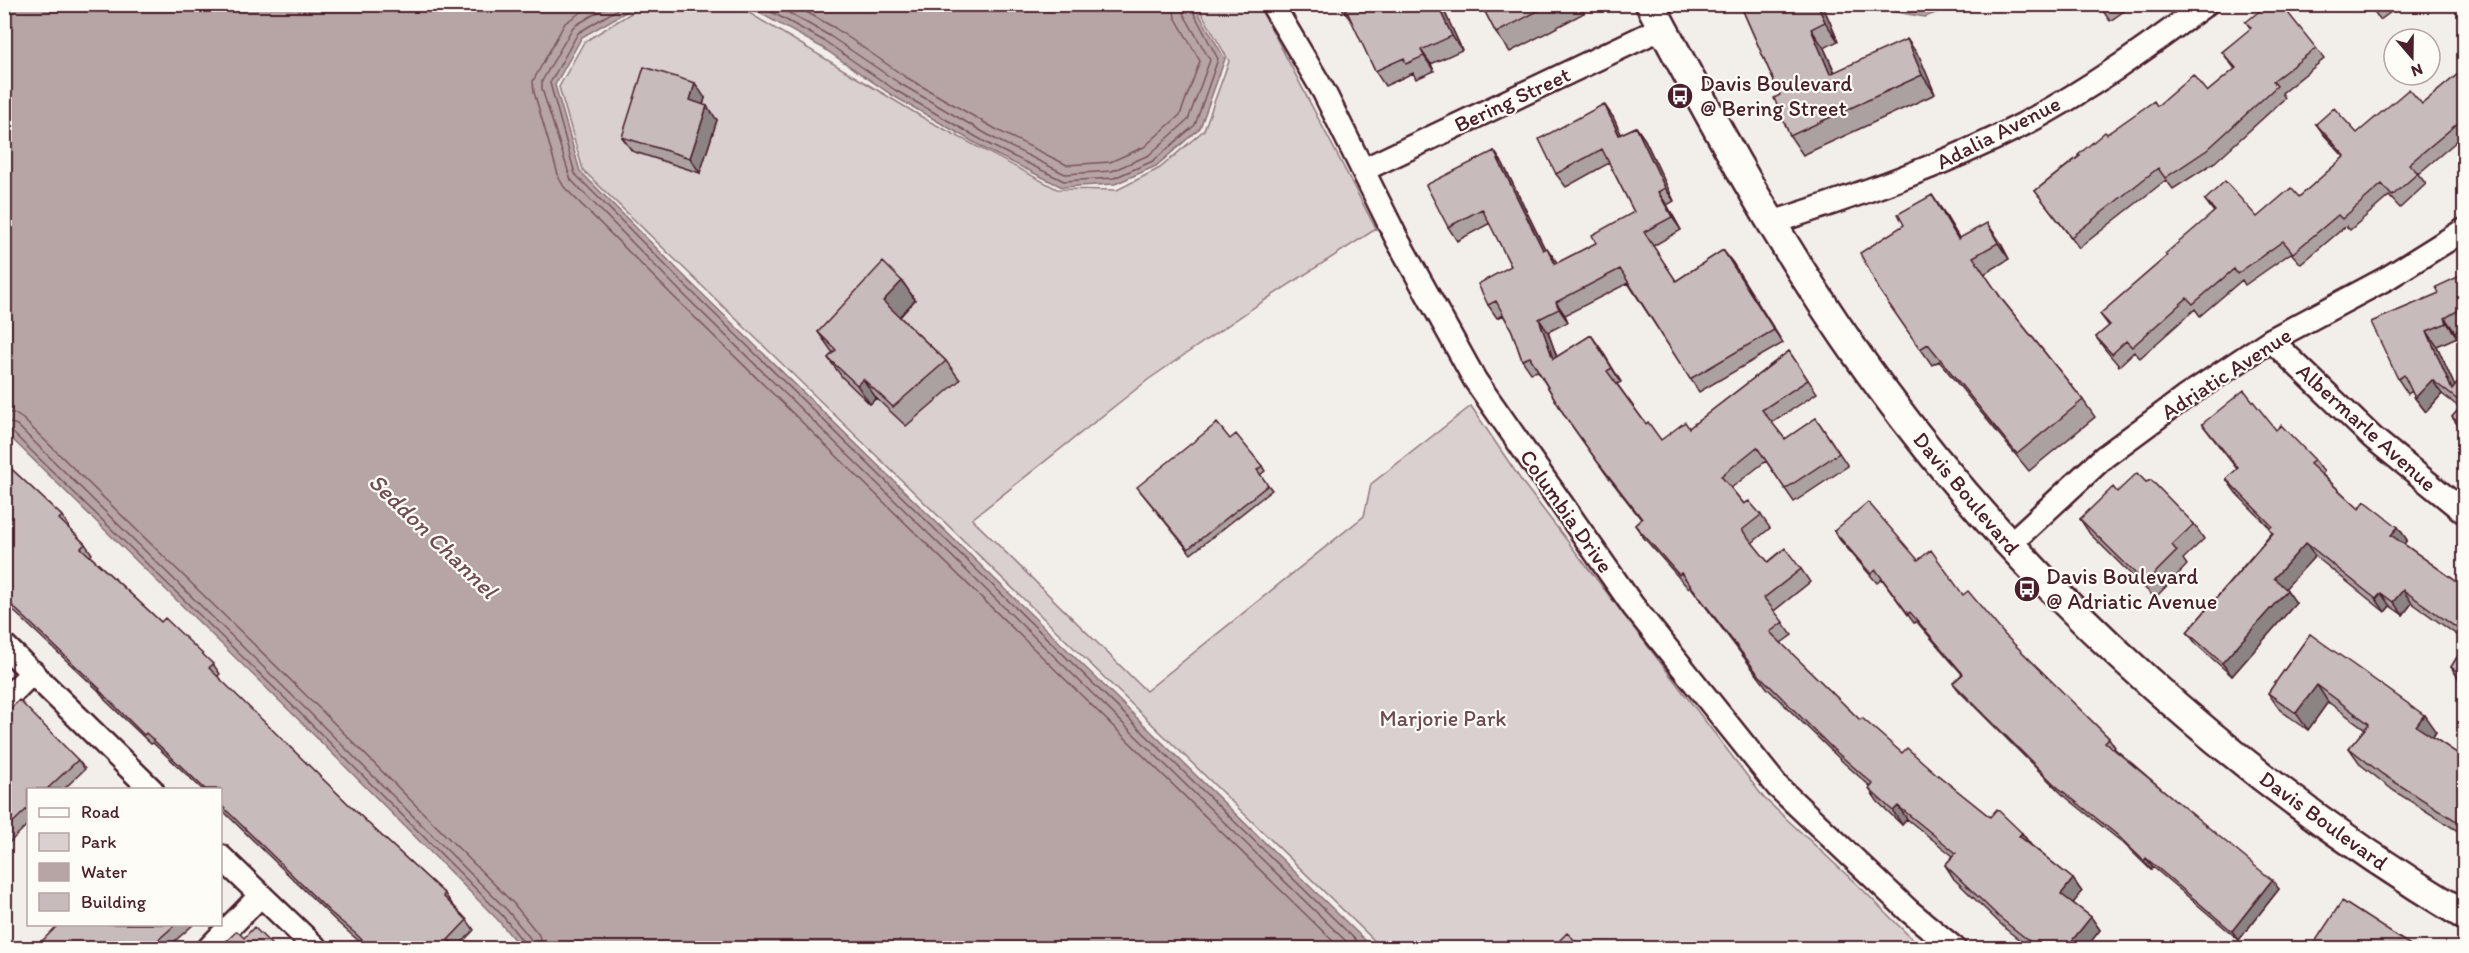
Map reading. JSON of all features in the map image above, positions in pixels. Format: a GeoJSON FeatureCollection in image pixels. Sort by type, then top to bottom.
{"type":"FeatureCollection","features":[{"type":"Feature","properties":{"kind":"street","name":"Columbia Drive"},"geometry":{"type":"LineString","coordinates":[[1272,4],[1324,92],[1419,281],[1475,380],[1634,606],[1778,788],[1909,911],[1954,948]]}},
{"type":"Feature","properties":{"kind":"street","name":"Adalia Avenue"},"geometry":{"type":"LineString","coordinates":[[1771,223],[1830,204],[1953,158],[2023,124],[2116,69],[2206,4]]}},
{"type":"Feature","properties":{"kind":"street","name":"Bering Street"},"geometry":{"type":"LineString","coordinates":[[1362,170],[1656,16]]}},
{"type":"Feature","properties":{"kind":"street","name":"Davis Boulevard"},"geometry":{"type":"LineString","coordinates":[[1656,16],[1771,223],[1824,307],[1881,388],[2009,545],[2070,606],[2205,730],[2327,826],[2464,915]]}},
{"type":"Feature","properties":{"kind":"street","name":"Adriatic Avenue"},"geometry":{"type":"LineString","coordinates":[[2009,545],[2104,457],[2184,398],[2271,340],[2389,277],[2464,230]]}},
{"type":"Feature","properties":{"kind":"street","name":"Albermarle Avenue"},"geometry":{"type":"LineString","coordinates":[[2271,340],[2373,438],[2464,512]]}},
{"type":"Feature","properties":{"kind":"street"},"geometry":{"type":"LineString","coordinates":[[4,645],[151,788]]}},
{"type":"Feature","properties":{"kind":"street"},"geometry":{"type":"LineString","coordinates":[[4,701],[33,672]]}},
{"type":"Feature","properties":{"kind":"street"},"geometry":{"type":"LineString","coordinates":[[222,858],[316,948]]}},
{"type":"Feature","properties":{"kind":"street"},"geometry":{"type":"LineString","coordinates":[[209,948],[261,895]]}},
{"type":"Feature","properties":{"kind":"green space","name":"Marjorie Park"},"geometry":{"type":"Polygon","coordinates":[[[644,5],[736,5],[927,120],[1057,189],[1117,190],[1160,168],[1204,130],[1229,61],[1197,5],[1259,5],[1376,229],[1262,302],[1149,379],[972,519],[1146,691],[1364,516],[1371,484],[1471,406],[1523,483],[1764,798],[1914,941],[1906,948],[1382,948],[583,170],[559,87],[584,42],[644,5]]]}},
{"type":"Feature","properties":{"kind":"water","name":"Seddon Channel"},"geometry":{"type":"Polygon","coordinates":[[[4,5],[638,5],[582,37],[555,85],[580,171],[690,282],[1373,948],[521,948],[497,919],[299,720],[5,432],[4,5]]]}},
{"type":"Feature","properties":{"kind":"water"},"geometry":{"type":"Polygon","coordinates":[[[745,5],[1194,5],[1225,59],[1200,128],[1156,166],[1115,184],[1062,187],[989,151],[892,95],[823,48],[745,5]]]}},
{"type":"Feature","properties":{"kind":"water"},"geometry":{"type":"Polygon","coordinates":[[[1879,5],[1957,5],[1925,17],[1885,10],[1879,5]]]}},
{"type":"Feature","properties":{"kind":"building"},"geometry":{"type":"Polygon","coordinates":[[[1339,4],[1437,4],[1452,36],[1421,50],[1424,56],[1406,64],[1404,58],[1375,71],[1344,5],[1341,7],[1339,4]]]}},
{"type":"Feature","properties":{"kind":"building"},"geometry":{"type":"Polygon","coordinates":[[[1481,4],[1551,4],[1496,33],[1481,4]]]}},
{"type":"Feature","properties":{"kind":"building"},"geometry":{"type":"Polygon","coordinates":[[[1740,4],[1817,4],[1825,22],[1811,29],[1830,74],[1907,39],[1922,75],[1790,136],[1774,98],[1780,95],[1740,4]]]}},
{"type":"Feature","properties":{"kind":"building"},"geometry":{"type":"Polygon","coordinates":[[[2268,4],[2281,4],[2316,48],[2273,81],[2277,86],[2207,150],[2165,178],[2158,168],[2071,237],[2035,191],[2080,156],[2078,155],[2105,132],[2107,134],[2154,101],[2157,106],[2193,75],[2207,92],[2236,68],[2222,52],[2251,28],[2246,22],[2268,4]]]}},
{"type":"Feature","properties":{"kind":"building"},"geometry":{"type":"Polygon","coordinates":[[[2369,4],[2381,4],[2373,10],[2369,4]]]}},
{"type":"Feature","properties":{"kind":"building"},"geometry":{"type":"Polygon","coordinates":[[[644,67],[695,83],[690,100],[707,106],[690,158],[622,137],[644,67]]]}},
{"type":"Feature","properties":{"kind":"building"},"geometry":{"type":"Polygon","coordinates":[[[2464,69],[2464,121],[2463,119],[2409,164],[2418,173],[2392,196],[2382,184],[2342,219],[2338,215],[2293,253],[2283,241],[2237,274],[2234,269],[2193,304],[2187,298],[2132,347],[2126,341],[2112,354],[2096,337],[2110,325],[2100,314],[2215,211],[2205,200],[2225,181],[2257,217],[2291,188],[2299,197],[2345,156],[2316,124],[2334,108],[2357,133],[2409,89],[2422,104],[2464,69]]]}},
{"type":"Feature","properties":{"kind":"building"},"geometry":{"type":"Polygon","coordinates":[[[1604,104],[1619,135],[1636,127],[1665,188],[1658,192],[1672,217],[1644,232],[1676,281],[1723,250],[1774,330],[1690,379],[1620,269],[1556,302],[1559,309],[1539,319],[1553,359],[1591,335],[1612,368],[1607,371],[1646,424],[1648,422],[1661,440],[1685,422],[1689,428],[1789,351],[1808,380],[1762,410],[1785,439],[1816,418],[1839,453],[1785,489],[1757,447],[1721,476],[1744,504],[1749,501],[1761,515],[1742,530],[1768,562],[1785,548],[1801,569],[1764,598],[1783,622],[1770,632],[1860,720],[1862,718],[1902,753],[1907,748],[1990,817],[1997,809],[2022,833],[2019,836],[2073,879],[2061,894],[2091,917],[2066,948],[2038,948],[1999,917],[1945,865],[1956,853],[1898,806],[1893,811],[1869,789],[1873,784],[1834,750],[1758,674],[1681,573],[1679,575],[1635,525],[1642,519],[1565,416],[1530,357],[1522,360],[1512,331],[1496,301],[1488,305],[1478,284],[1511,266],[1482,209],[1448,227],[1426,185],[1494,151],[1543,250],[1547,248],[1555,264],[1596,243],[1592,235],[1634,212],[1602,149],[1556,174],[1539,139],[1604,104]]]}},
{"type":"Feature","properties":{"kind":"building"},"geometry":{"type":"Polygon","coordinates":[[[1932,195],[1958,239],[1987,223],[1998,243],[1973,257],[2003,301],[2083,400],[2017,454],[1928,344],[1920,349],[1880,291],[1860,253],[1904,225],[1898,214],[1932,195]]]}},
{"type":"Feature","properties":{"kind":"building"},"geometry":{"type":"Polygon","coordinates":[[[883,262],[902,281],[883,301],[946,361],[893,407],[863,379],[857,385],[828,358],[836,350],[818,332],[883,262]]]}},
{"type":"Feature","properties":{"kind":"building"},"geometry":{"type":"Polygon","coordinates":[[[2460,276],[2464,285],[2464,307],[2445,318],[2447,323],[2427,331],[2452,390],[2464,375],[2464,427],[2452,417],[2463,404],[2432,380],[2415,398],[2404,375],[2398,379],[2371,322],[2439,293],[2436,287],[2460,276]]]}},
{"type":"Feature","properties":{"kind":"building"},"geometry":{"type":"Polygon","coordinates":[[[2244,390],[2276,430],[2281,425],[2314,459],[2310,464],[2359,509],[2365,501],[2398,527],[2391,535],[2464,587],[2464,633],[2403,590],[2393,602],[2381,593],[2376,599],[2306,543],[2274,578],[2287,590],[2222,663],[2187,632],[2273,533],[2269,529],[2272,526],[2226,479],[2238,468],[2202,424],[2244,390]]]}},
{"type":"Feature","properties":{"kind":"building"},"geometry":{"type":"Polygon","coordinates":[[[1217,423],[1230,439],[1236,434],[1262,466],[1257,470],[1268,485],[1188,549],[1137,487],[1217,423]]]}},
{"type":"Feature","properties":{"kind":"building"},"geometry":{"type":"Polygon","coordinates":[[[4,462],[62,516],[59,519],[85,544],[81,548],[161,622],[165,618],[213,664],[209,668],[372,827],[445,894],[443,896],[467,920],[448,940],[458,948],[370,948],[222,806],[222,788],[204,788],[146,733],[144,735],[100,689],[4,598],[4,462]]]}},
{"type":"Feature","properties":{"kind":"building"},"geometry":{"type":"Polygon","coordinates":[[[2137,473],[2146,482],[2151,480],[2194,524],[2172,545],[2177,551],[2145,583],[2080,519],[2113,487],[2117,492],[2137,473]]]}},
{"type":"Feature","properties":{"kind":"building"},"geometry":{"type":"Polygon","coordinates":[[[1868,502],[1918,560],[1931,550],[1963,595],[1968,591],[2005,635],[2109,738],[2105,742],[2272,880],[2232,931],[2146,858],[2144,861],[2116,834],[2055,785],[1953,683],[1963,674],[1910,612],[1908,614],[1876,570],[1871,574],[1834,531],[1868,502]]]}},
{"type":"Feature","properties":{"kind":"building"},"geometry":{"type":"Polygon","coordinates":[[[2310,634],[2424,715],[2416,726],[2464,758],[2464,826],[2382,774],[2349,748],[2369,724],[2317,685],[2296,713],[2268,693],[2310,634]]]}},
{"type":"Feature","properties":{"kind":"building"},"geometry":{"type":"Polygon","coordinates":[[[2464,646],[2464,676],[2451,667],[2464,646]]]}},
{"type":"Feature","properties":{"kind":"building"},"geometry":{"type":"Polygon","coordinates":[[[19,700],[78,760],[48,788],[27,788],[27,809],[4,831],[4,715],[19,700]]]}},
{"type":"Feature","properties":{"kind":"building"},"geometry":{"type":"Polygon","coordinates":[[[2342,901],[2415,948],[2311,948],[2342,901]]]}},
{"type":"Feature","properties":{"kind":"building"},"geometry":{"type":"Polygon","coordinates":[[[57,926],[174,926],[149,948],[38,948],[41,946],[39,944],[57,926]]]}},
{"type":"Feature","properties":{"kind":"building"},"geometry":{"type":"Polygon","coordinates":[[[254,927],[275,948],[219,948],[237,931],[244,938],[254,927]]]}},
{"type":"Feature","properties":{"kind":"building"},"geometry":{"type":"Polygon","coordinates":[[[1567,933],[1583,948],[1552,948],[1567,933]]]}},
{"type":"Feature","properties":{"kind":"place","name":"Davis Boulevard @ Bering Street"},"geometry":{"type":"Point","coordinates":[1680,96]}},
{"type":"Feature","properties":{"kind":"place","name":"Davis Boulevard @ Adriatic Avenue"},"geometry":{"type":"Point","coordinates":[2027,589]}}]}
